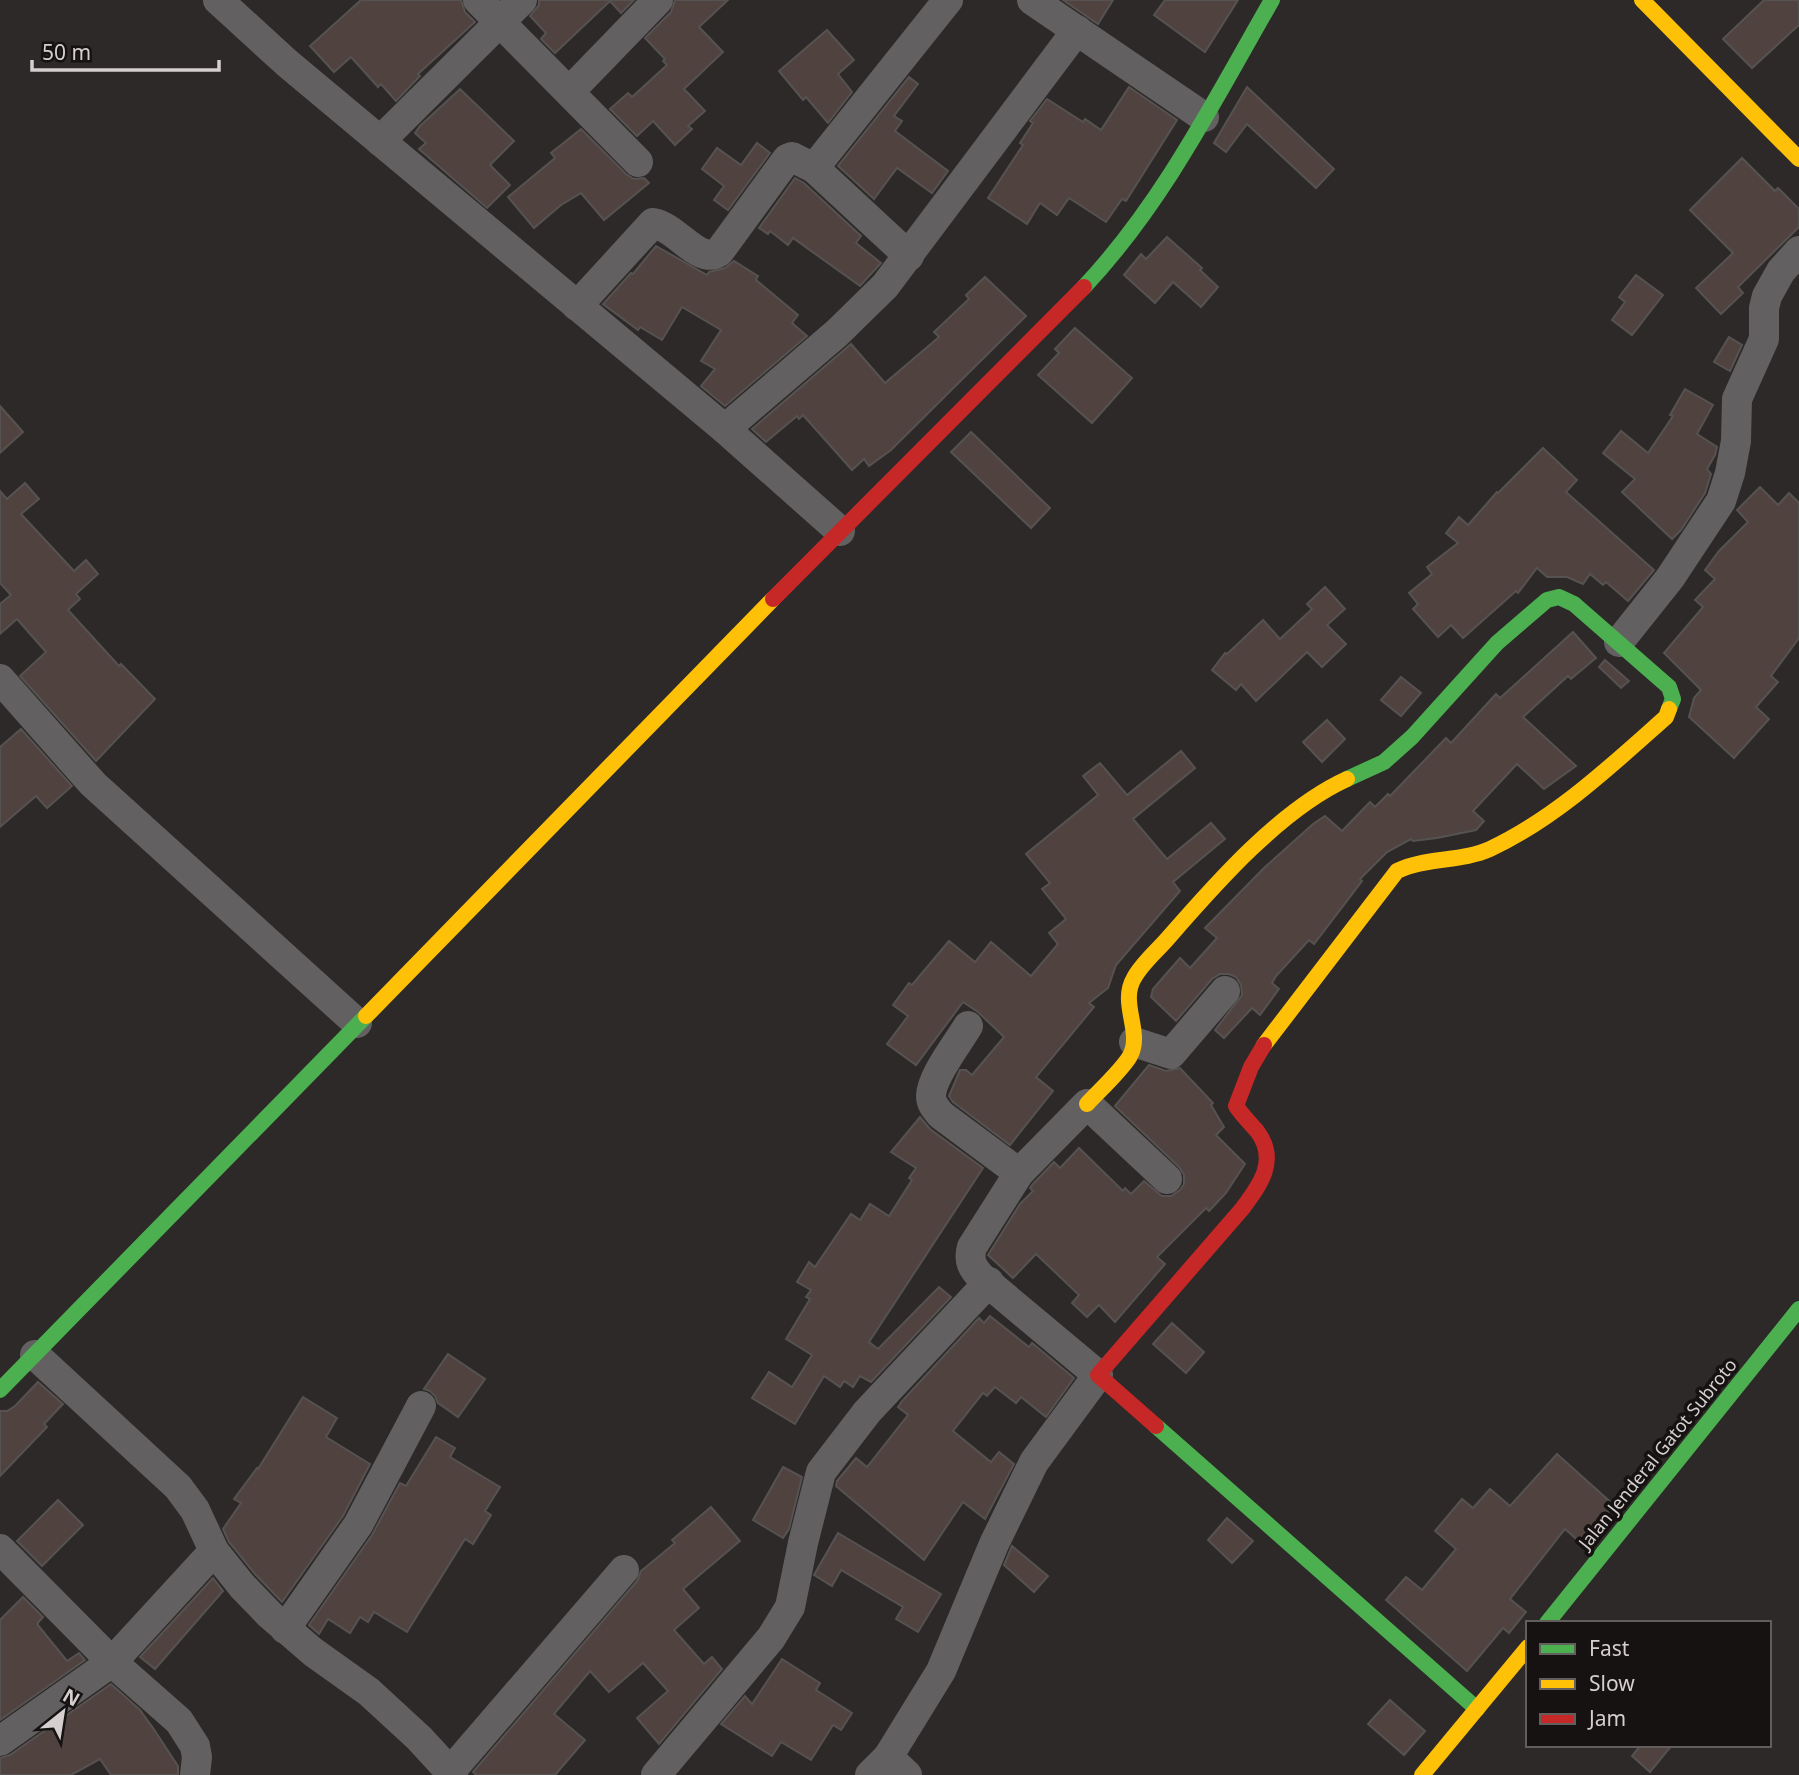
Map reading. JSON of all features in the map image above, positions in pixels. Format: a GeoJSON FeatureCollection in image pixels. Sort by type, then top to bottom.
{"type":"FeatureCollection","features":[{"type":"Feature","properties":{"kind":"street"},"geometry":{"type":"LineString","coordinates":[[218,0],[287,63],[725,429],[840,531]]}},
{"type":"Feature","properties":{"kind":"street"},"geometry":{"type":"LineString","coordinates":[[478,0],[638,162]]}},
{"type":"Feature","properties":{"kind":"street"},"geometry":{"type":"LineString","coordinates":[[380,141],[522,0]]}},
{"type":"Feature","properties":{"kind":"street"},"geometry":{"type":"LineString","coordinates":[[570,91],[658,0]]}},
{"type":"Feature","properties":{"kind":"street"},"geometry":{"type":"LineString","coordinates":[[814,167],[948,0]]}},
{"type":"Feature","properties":{"kind":"street"},"geometry":{"type":"LineString","coordinates":[[1032,0],[1204,117]]}},
{"type":"Feature","properties":{"kind":"street"},"geometry":{"type":"LineString","coordinates":[[0,1390],[840,531],[1098,272],[1137,225],[1272,0]]}},
{"type":"Feature","properties":{"kind":"street"},"geometry":{"type":"LineString","coordinates":[[1648,3],[1799,159]]}},
{"type":"Feature","properties":{"kind":"street"},"geometry":{"type":"LineString","coordinates":[[725,429],[862,311],[909,256],[1077,30]]}},
{"type":"Feature","properties":{"kind":"street"},"geometry":{"type":"LineString","coordinates":[[577,306],[653,223],[668,227],[703,256],[712,257],[719,252],[787,159],[792,157],[814,167],[909,256]]}},
{"type":"Feature","properties":{"kind":"street"},"geometry":{"type":"LineString","coordinates":[[1619,642],[1670,578],[1721,501],[1736,441],[1737,399],[1763,339],[1767,296],[1781,271],[1799,251]]}},
{"type":"Feature","properties":{"kind":"street"},"geometry":{"type":"LineString","coordinates":[[888,1769],[942,1671],[994,1544],[1034,1462],[1098,1375],[1242,1209],[1260,1183],[1270,1158],[1268,1145],[1242,1116],[1237,1106],[1251,1067],[1349,931],[1397,872],[1413,863],[1488,850],[1546,816],[1601,775],[1666,717],[1673,705],[1672,692],[1663,680],[1567,599],[1555,597],[1497,643],[1412,737],[1384,762],[1331,786],[1300,807],[1250,851],[1195,907],[1133,979],[1128,1000],[1134,1042],[1130,1056],[1019,1173],[972,1247],[971,1265],[982,1278],[1098,1375],[1477,1709]]}},
{"type":"Feature","properties":{"kind":"street"},"geometry":{"type":"LineString","coordinates":[[0,679],[87,778],[357,1023]]}},
{"type":"Feature","properties":{"kind":"street"},"geometry":{"type":"LineString","coordinates":[[1134,1042],[1171,1054],[1225,991]]}},
{"type":"Feature","properties":{"kind":"street"},"geometry":{"type":"LineString","coordinates":[[968,1026],[935,1082],[930,1094],[933,1104],[942,1115],[1019,1173]]}},
{"type":"Feature","properties":{"kind":"street"},"geometry":{"type":"LineString","coordinates":[[1087,1104],[1167,1179]]}},
{"type":"Feature","properties":{"kind":"street"},"geometry":{"type":"LineString","coordinates":[[656,1775],[771,1638],[790,1607],[821,1472],[867,1412],[989,1282]]}},
{"type":"Feature","properties":{"kind":"street","name":"Jalan Jenderal Gatot Subroto"},"geometry":{"type":"LineString","coordinates":[[1549,1621],[1799,1310]]}},
{"type":"Feature","properties":{"kind":"street"},"geometry":{"type":"LineString","coordinates":[[35,1355],[172,1480],[195,1510],[214,1551],[242,1586],[285,1629],[369,1692],[419,1738],[451,1774],[624,1570]]}},
{"type":"Feature","properties":{"kind":"street"},"geometry":{"type":"LineString","coordinates":[[285,1629],[358,1525],[421,1406]]}},
{"type":"Feature","properties":{"kind":"street"},"geometry":{"type":"LineString","coordinates":[[0,1549],[112,1662],[179,1721],[195,1746],[195,1775]]}},
{"type":"Feature","properties":{"kind":"street"},"geometry":{"type":"LineString","coordinates":[[0,1741],[112,1662],[214,1551]]}},
{"type":"Feature","properties":{"kind":"street"},"geometry":{"type":"LineString","coordinates":[[1422,1775],[1526,1649]]}},
{"type":"Feature","properties":{"kind":"building"},"geometry":{"type":"Polygon","coordinates":[[[361,0],[461,0],[465,12],[475,22],[418,74],[420,76],[396,101],[381,84],[378,87],[351,57],[334,72],[310,46],[361,0]]]}},
{"type":"Feature","properties":{"kind":"building"},"geometry":{"type":"Polygon","coordinates":[[[539,0],[634,0],[621,13],[610,1],[555,53],[541,39],[546,33],[530,16],[539,5],[539,0]]]}},
{"type":"Feature","properties":{"kind":"building"},"geometry":{"type":"Polygon","coordinates":[[[675,0],[728,0],[699,27],[723,52],[684,89],[705,111],[688,126],[692,129],[675,145],[653,121],[637,136],[610,109],[628,93],[632,97],[667,65],[663,61],[665,59],[645,38],[671,12],[675,0]]]}},
{"type":"Feature","properties":{"kind":"building"},"geometry":{"type":"Polygon","coordinates":[[[1063,0],[1113,0],[1098,24],[1063,0]]]}},
{"type":"Feature","properties":{"kind":"building"},"geometry":{"type":"Polygon","coordinates":[[[1165,0],[1238,0],[1205,52],[1154,15],[1165,0]]]}},
{"type":"Feature","properties":{"kind":"building"},"geometry":{"type":"Polygon","coordinates":[[[1764,0],[1799,0],[1799,25],[1752,68],[1723,39],[1764,0]]]}},
{"type":"Feature","properties":{"kind":"building"},"geometry":{"type":"Polygon","coordinates":[[[827,30],[854,60],[838,74],[852,92],[828,123],[806,97],[803,100],[779,71],[827,30]]]}},
{"type":"Feature","properties":{"kind":"building"},"geometry":{"type":"Polygon","coordinates":[[[909,77],[918,84],[894,116],[902,121],[895,131],[948,171],[932,193],[897,168],[874,199],[838,166],[909,77]]]}},
{"type":"Feature","properties":{"kind":"building"},"geometry":{"type":"Polygon","coordinates":[[[1129,87],[1177,120],[1126,201],[1122,199],[1106,222],[1069,198],[1057,215],[1040,203],[1027,224],[988,198],[1023,145],[1020,143],[1033,123],[1030,121],[1047,99],[1101,130],[1129,87]]]}},
{"type":"Feature","properties":{"kind":"building"},"geometry":{"type":"Polygon","coordinates":[[[1247,87],[1334,169],[1316,188],[1247,124],[1226,152],[1214,143],[1247,87]]]}},
{"type":"Feature","properties":{"kind":"building"},"geometry":{"type":"Polygon","coordinates":[[[460,89],[514,141],[490,165],[510,185],[487,208],[419,149],[426,143],[415,133],[460,89]]]}},
{"type":"Feature","properties":{"kind":"building"},"geometry":{"type":"Polygon","coordinates":[[[581,129],[626,174],[634,179],[644,178],[649,183],[604,220],[581,193],[561,205],[534,228],[508,197],[555,158],[551,153],[581,129]]]}},
{"type":"Feature","properties":{"kind":"building"},"geometry":{"type":"Polygon","coordinates":[[[757,143],[770,153],[728,210],[714,200],[724,186],[702,169],[717,148],[741,165],[757,143]]]}},
{"type":"Feature","properties":{"kind":"building"},"geometry":{"type":"Polygon","coordinates":[[[1742,158],[1775,191],[1778,188],[1799,209],[1799,227],[1738,287],[1743,293],[1721,314],[1696,288],[1733,253],[1690,210],[1742,158]]]}},
{"type":"Feature","properties":{"kind":"building"},"geometry":{"type":"Polygon","coordinates":[[[795,178],[804,183],[861,236],[856,243],[881,263],[860,286],[793,238],[788,245],[770,231],[768,234],[759,228],[795,178]]]}},
{"type":"Feature","properties":{"kind":"building"},"geometry":{"type":"Polygon","coordinates":[[[1167,237],[1202,268],[1200,270],[1218,287],[1201,307],[1173,282],[1155,303],[1124,275],[1141,254],[1146,259],[1167,237]]]}},
{"type":"Feature","properties":{"kind":"building"},"geometry":{"type":"Polygon","coordinates":[[[656,246],[707,275],[734,261],[758,276],[756,280],[798,315],[792,323],[807,336],[725,406],[701,386],[715,369],[701,361],[721,330],[682,307],[662,340],[640,327],[638,330],[603,304],[656,246]]]}},
{"type":"Feature","properties":{"kind":"building"},"geometry":{"type":"Polygon","coordinates":[[[1636,275],[1663,295],[1632,335],[1612,320],[1625,302],[1619,297],[1636,275]]]}},
{"type":"Feature","properties":{"kind":"building"},"geometry":{"type":"Polygon","coordinates":[[[985,277],[1026,316],[891,450],[869,466],[864,459],[852,470],[803,415],[799,419],[797,416],[766,442],[752,429],[851,344],[885,383],[939,337],[934,332],[969,299],[966,295],[985,277]]]}},
{"type":"Feature","properties":{"kind":"building"},"geometry":{"type":"Polygon","coordinates":[[[1075,328],[1132,378],[1092,423],[1038,375],[1059,353],[1055,349],[1075,328]]]}},
{"type":"Feature","properties":{"kind":"building"},"geometry":{"type":"Polygon","coordinates":[[[1729,337],[1742,345],[1730,371],[1714,362],[1729,337]]]}},
{"type":"Feature","properties":{"kind":"building"},"geometry":{"type":"Polygon","coordinates":[[[1685,389],[1713,405],[1697,434],[1717,447],[1707,469],[1711,474],[1705,493],[1672,539],[1622,492],[1635,479],[1603,453],[1621,431],[1648,453],[1673,416],[1670,415],[1685,389]]]}},
{"type":"Feature","properties":{"kind":"building"},"geometry":{"type":"Polygon","coordinates":[[[0,406],[23,432],[0,453],[0,406]]]}},
{"type":"Feature","properties":{"kind":"building"},"geometry":{"type":"Polygon","coordinates":[[[971,432],[1050,508],[1031,528],[951,452],[971,432]]]}},
{"type":"Feature","properties":{"kind":"building"},"geometry":{"type":"Polygon","coordinates":[[[1543,448],[1577,480],[1566,492],[1654,570],[1628,601],[1606,582],[1603,585],[1590,574],[1583,584],[1567,577],[1547,577],[1537,568],[1518,593],[1516,591],[1463,638],[1451,625],[1438,637],[1413,609],[1418,604],[1409,593],[1432,574],[1427,567],[1458,543],[1446,533],[1459,517],[1468,525],[1497,492],[1543,448]]]}},
{"type":"Feature","properties":{"kind":"building"},"geometry":{"type":"Polygon","coordinates":[[[25,483],[39,499],[21,514],[74,571],[86,560],[98,574],[76,594],[80,599],[68,610],[119,666],[121,664],[155,699],[96,761],[20,676],[46,652],[17,619],[0,634],[0,604],[11,595],[0,583],[0,491],[7,499],[25,483]]]}},
{"type":"Feature","properties":{"kind":"building"},"geometry":{"type":"Polygon","coordinates":[[[1760,487],[1778,505],[1789,493],[1799,503],[1799,638],[1771,676],[1778,682],[1756,707],[1769,719],[1734,758],[1689,717],[1694,698],[1701,690],[1664,653],[1703,607],[1695,600],[1715,579],[1705,570],[1719,551],[1748,522],[1737,510],[1760,487]]]}},
{"type":"Feature","properties":{"kind":"building"},"geometry":{"type":"Polygon","coordinates":[[[1325,587],[1345,609],[1327,625],[1346,644],[1322,667],[1307,652],[1256,701],[1241,684],[1236,690],[1212,670],[1225,653],[1263,620],[1280,639],[1312,609],[1307,604],[1325,587]]]}},
{"type":"Feature","properties":{"kind":"building"},"geometry":{"type":"Polygon","coordinates":[[[1573,632],[1596,658],[1571,679],[1568,676],[1523,717],[1576,766],[1544,789],[1517,764],[1473,811],[1484,821],[1476,830],[1437,838],[1411,839],[1387,852],[1360,879],[1362,881],[1314,944],[1309,940],[1276,976],[1272,983],[1279,989],[1260,1015],[1252,1008],[1224,1038],[1215,1030],[1242,995],[1241,985],[1236,977],[1220,974],[1212,979],[1176,1021],[1151,997],[1153,989],[1180,958],[1190,968],[1217,938],[1205,928],[1265,867],[1313,824],[1325,816],[1342,831],[1370,802],[1375,807],[1388,794],[1390,796],[1446,738],[1451,743],[1496,694],[1500,698],[1573,632]]]}},
{"type":"Feature","properties":{"kind":"building"},"geometry":{"type":"Polygon","coordinates":[[[1605,660],[1629,681],[1621,688],[1599,667],[1605,660]]]}},
{"type":"Feature","properties":{"kind":"building"},"geometry":{"type":"Polygon","coordinates":[[[1401,677],[1421,693],[1401,716],[1381,700],[1401,677]]]}},
{"type":"Feature","properties":{"kind":"building"},"geometry":{"type":"Polygon","coordinates":[[[1327,720],[1345,739],[1322,762],[1303,742],[1327,720]]]}},
{"type":"Feature","properties":{"kind":"building"},"geometry":{"type":"Polygon","coordinates":[[[21,729],[72,786],[47,808],[36,796],[0,827],[0,747],[21,729]]]}},
{"type":"Feature","properties":{"kind":"building"},"geometry":{"type":"Polygon","coordinates":[[[1181,751],[1195,768],[1133,819],[1167,859],[1211,823],[1225,839],[1173,882],[1180,891],[1116,965],[1108,988],[1089,1003],[1094,1007],[1036,1077],[1053,1091],[1010,1145],[953,1102],[949,1096],[960,1070],[966,1070],[972,1075],[1004,1037],[978,1012],[963,1002],[916,1065],[887,1044],[908,1016],[893,1005],[909,983],[912,985],[949,941],[975,962],[991,942],[1031,976],[1058,944],[1049,933],[1066,919],[1042,889],[1050,883],[1026,854],[1098,795],[1083,776],[1100,763],[1127,795],[1181,751]]]}},
{"type":"Feature","properties":{"kind":"building"},"geometry":{"type":"Polygon","coordinates":[[[1149,1065],[1166,1071],[1180,1068],[1213,1103],[1211,1105],[1224,1127],[1216,1135],[1245,1164],[1226,1193],[1209,1211],[1206,1208],[1157,1257],[1165,1264],[1115,1322],[1099,1305],[1087,1317],[1072,1303],[1079,1295],[1036,1254],[1013,1278],[988,1255],[1020,1204],[1033,1191],[1030,1188],[1033,1184],[1054,1162],[1060,1168],[1079,1148],[1123,1191],[1125,1188],[1131,1194],[1144,1181],[1162,1196],[1171,1196],[1180,1190],[1184,1184],[1184,1175],[1179,1167],[1115,1106],[1149,1065]]]}},
{"type":"Feature","properties":{"kind":"building"},"geometry":{"type":"Polygon","coordinates":[[[920,1117],[930,1129],[983,1168],[869,1342],[878,1349],[939,1287],[951,1297],[871,1382],[860,1376],[853,1387],[844,1381],[840,1387],[824,1376],[795,1424],[752,1398],[769,1372],[792,1387],[812,1355],[786,1339],[810,1299],[806,1297],[811,1290],[797,1282],[809,1262],[815,1267],[851,1214],[860,1220],[870,1204],[889,1216],[912,1180],[909,1178],[916,1168],[891,1152],[920,1117]]]}},
{"type":"Feature","properties":{"kind":"building"},"geometry":{"type":"Polygon","coordinates":[[[990,1316],[1029,1347],[1032,1343],[1074,1378],[1046,1417],[1021,1397],[1016,1403],[995,1387],[987,1396],[983,1393],[953,1431],[991,1462],[999,1452],[1014,1464],[985,1519],[963,1502],[924,1560],[836,1486],[837,1481],[856,1458],[867,1467],[908,1415],[898,1407],[902,1401],[979,1318],[984,1323],[990,1316]]]}},
{"type":"Feature","properties":{"kind":"building"},"geometry":{"type":"Polygon","coordinates":[[[1172,1323],[1204,1352],[1186,1373],[1153,1344],[1172,1323]]]}},
{"type":"Feature","properties":{"kind":"building"},"geometry":{"type":"Polygon","coordinates":[[[448,1354],[485,1379],[458,1417],[438,1403],[430,1391],[424,1389],[448,1354]]]}},
{"type":"Feature","properties":{"kind":"building"},"geometry":{"type":"Polygon","coordinates":[[[38,1382],[63,1404],[44,1424],[47,1427],[0,1476],[0,1411],[7,1411],[15,1406],[38,1382]]]}},
{"type":"Feature","properties":{"kind":"building"},"geometry":{"type":"Polygon","coordinates":[[[303,1397],[337,1418],[326,1437],[370,1464],[343,1516],[282,1602],[229,1542],[223,1529],[241,1503],[234,1499],[258,1469],[303,1397]]]}},
{"type":"Feature","properties":{"kind":"building"},"geometry":{"type":"Polygon","coordinates":[[[436,1437],[455,1448],[450,1457],[500,1487],[485,1511],[491,1515],[473,1544],[465,1539],[407,1632],[374,1612],[368,1622],[360,1617],[350,1633],[328,1619],[319,1634],[309,1625],[372,1535],[400,1483],[406,1486],[436,1437]]]}},
{"type":"Feature","properties":{"kind":"building"},"geometry":{"type":"Polygon","coordinates":[[[1557,1454],[1614,1505],[1582,1544],[1565,1529],[1510,1599],[1526,1612],[1509,1633],[1503,1628],[1467,1671],[1386,1600],[1406,1577],[1422,1590],[1456,1549],[1435,1531],[1462,1499],[1473,1508],[1490,1489],[1510,1506],[1557,1454]]]}},
{"type":"Feature","properties":{"kind":"building"},"geometry":{"type":"Polygon","coordinates":[[[783,1467],[802,1477],[789,1529],[783,1538],[753,1520],[783,1467]]]}},
{"type":"Feature","properties":{"kind":"building"},"geometry":{"type":"Polygon","coordinates":[[[58,1500],[83,1525],[42,1566],[17,1541],[58,1500]]]}},
{"type":"Feature","properties":{"kind":"building"},"geometry":{"type":"Polygon","coordinates":[[[711,1507],[740,1541],[683,1589],[699,1608],[674,1630],[704,1664],[712,1657],[722,1669],[659,1744],[637,1718],[668,1691],[643,1663],[609,1692],[590,1671],[554,1714],[585,1740],[555,1775],[476,1775],[473,1772],[637,1581],[641,1571],[675,1543],[672,1540],[711,1507]]]}},
{"type":"Feature","properties":{"kind":"building"},"geometry":{"type":"Polygon","coordinates":[[[1227,1518],[1253,1541],[1232,1563],[1208,1540],[1227,1518]]]}},
{"type":"Feature","properties":{"kind":"building"},"geometry":{"type":"Polygon","coordinates":[[[838,1533],[941,1594],[918,1632],[896,1619],[903,1607],[841,1570],[832,1586],[814,1575],[838,1533]]]}},
{"type":"Feature","properties":{"kind":"building"},"geometry":{"type":"Polygon","coordinates":[[[1012,1546],[1048,1576],[1034,1592],[1004,1565],[1012,1546]]]}},
{"type":"Feature","properties":{"kind":"building"},"geometry":{"type":"Polygon","coordinates":[[[213,1578],[223,1591],[155,1669],[140,1657],[213,1578]]]}},
{"type":"Feature","properties":{"kind":"building"},"geometry":{"type":"Polygon","coordinates":[[[23,1597],[43,1617],[37,1624],[67,1661],[79,1653],[85,1660],[0,1720],[0,1620],[23,1597]]]}},
{"type":"Feature","properties":{"kind":"building"},"geometry":{"type":"Polygon","coordinates":[[[782,1659],[820,1683],[816,1690],[852,1713],[841,1730],[833,1725],[811,1760],[781,1742],[772,1756],[721,1724],[745,1696],[752,1704],[782,1659]]]}},
{"type":"Feature","properties":{"kind":"building"},"geometry":{"type":"Polygon","coordinates":[[[111,1684],[140,1710],[178,1766],[178,1775],[111,1775],[100,1759],[71,1775],[0,1775],[0,1758],[10,1755],[111,1684]]]}},
{"type":"Feature","properties":{"kind":"building"},"geometry":{"type":"Polygon","coordinates":[[[1390,1700],[1425,1731],[1404,1755],[1368,1724],[1390,1700]]]}},
{"type":"Feature","properties":{"kind":"building"},"geometry":{"type":"Polygon","coordinates":[[[1639,1747],[1670,1747],[1650,1772],[1632,1756],[1639,1747]]]}},
{"type":"Feature","properties":{"kind":"traffic: fast"},"geometry":{"type":"LineString","coordinates":[[1084,287],[1139,221],[1163,185],[1272,0]]}},
{"type":"Feature","properties":{"kind":"traffic: fast"},"geometry":{"type":"LineString","coordinates":[[1347,779],[1384,762],[1412,737],[1497,643],[1547,600],[1559,597],[1574,604],[1669,687],[1673,699],[1669,709]]}},
{"type":"Feature","properties":{"kind":"traffic: fast"},"geometry":{"type":"LineString","coordinates":[[0,1390],[366,1016]]}},
{"type":"Feature","properties":{"kind":"traffic: fast"},"geometry":{"type":"LineString","coordinates":[[1549,1621],[1799,1309]]}},
{"type":"Feature","properties":{"kind":"traffic: fast"},"geometry":{"type":"LineString","coordinates":[[1156,1426],[1477,1709]]}},
{"type":"Feature","properties":{"kind":"traffic: slow"},"geometry":{"type":"LineString","coordinates":[[1642,0],[1799,159]]}},
{"type":"Feature","properties":{"kind":"traffic: slow"},"geometry":{"type":"LineString","coordinates":[[366,1016],[773,599]]}},
{"type":"Feature","properties":{"kind":"traffic: slow"},"geometry":{"type":"LineString","coordinates":[[1264,1045],[1397,871],[1420,863],[1479,853],[1538,822],[1604,772],[1666,717],[1669,709]]}},
{"type":"Feature","properties":{"kind":"traffic: slow"},"geometry":{"type":"LineString","coordinates":[[1087,1104],[1130,1056],[1134,1037],[1130,988],[1141,967],[1207,894],[1274,828],[1322,792],[1347,779]]}},
{"type":"Feature","properties":{"kind":"traffic: slow"},"geometry":{"type":"LineString","coordinates":[[1422,1775],[1526,1649]]}},
{"type":"Feature","properties":{"kind":"traffic: jam"},"geometry":{"type":"LineString","coordinates":[[773,599],[1084,287]]}},
{"type":"Feature","properties":{"kind":"traffic: jam"},"geometry":{"type":"LineString","coordinates":[[1156,1426],[1098,1375],[1255,1191],[1267,1162],[1266,1152],[1257,1131],[1236,1106],[1251,1067],[1264,1045]]}}]}
